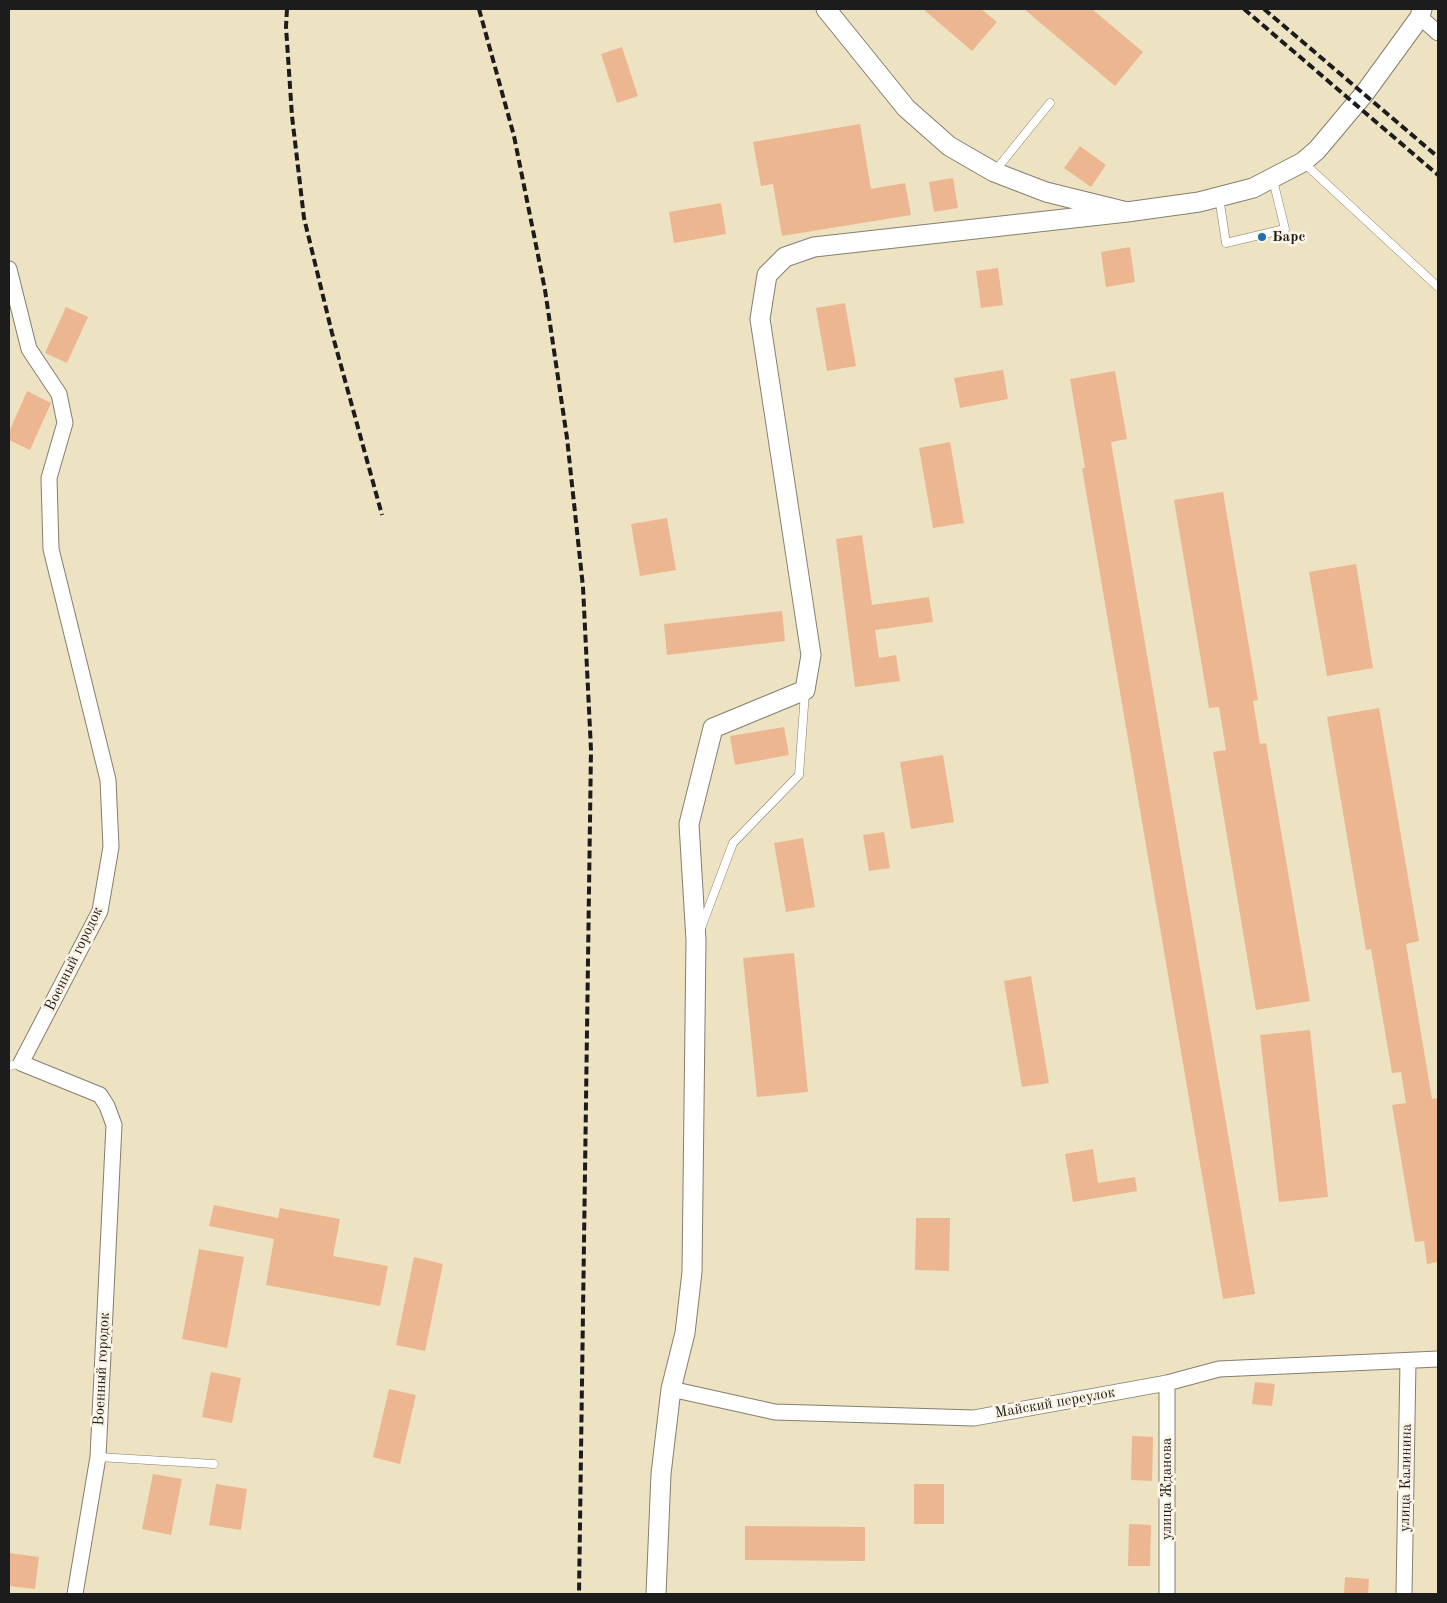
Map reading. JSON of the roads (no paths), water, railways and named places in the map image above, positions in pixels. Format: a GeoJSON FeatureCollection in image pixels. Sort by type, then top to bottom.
{"type":"FeatureCollection","features":[{"type":"Feature","properties":{"kind":"street"},"geometry":{"type":"LineString","coordinates":[[826,9],[906,108],[949,146],[994,172],[1046,192],[1127,212]]}},
{"type":"Feature","properties":{"kind":"street"},"geometry":{"type":"LineString","coordinates":[[656,1594],[661,1474],[671,1389],[685,1333],[692,1272],[696,940],[689,824],[713,728],[805,690],[811,656],[760,319],[768,275],[785,256],[814,247],[1127,212],[1199,202],[1253,188],[1273,180],[1303,162],[1317,150],[1364,94],[1421,13],[1438,33]]}},
{"type":"Feature","properties":{"kind":"street","name":"Военный городок"},"geometry":{"type":"LineString","coordinates":[[9,269],[11,294],[29,349],[59,394],[65,422],[50,478],[51,549],[108,780],[110,847],[100,912],[61,990],[15,1064],[100,1095],[107,1106],[114,1125],[98,1458],[75,1594]]}},
{"type":"Feature","properties":{"kind":"street","name":"Майский переулок"},"geometry":{"type":"LineString","coordinates":[[671,1389],[775,1412],[974,1418],[1167,1383],[1219,1369],[1438,1359]]}},
{"type":"Feature","properties":{"kind":"street","name":"улица Калинина"},"geometry":{"type":"LineString","coordinates":[[1404,1594],[1408,1361]]}},
{"type":"Feature","properties":{"kind":"street","name":"улица Жданова"},"geometry":{"type":"LineString","coordinates":[[1167,1383],[1167,1594]]}},
{"type":"Feature","properties":{"kind":"lane"},"geometry":{"type":"LineString","coordinates":[[994,172],[1050,103]]}},
{"type":"Feature","properties":{"kind":"lane"},"geometry":{"type":"LineString","coordinates":[[1303,162],[1438,287]]}},
{"type":"Feature","properties":{"kind":"lane"},"geometry":{"type":"LineString","coordinates":[[1218,197],[1226,243],[1285,229],[1273,180]]}},
{"type":"Feature","properties":{"kind":"lane"},"geometry":{"type":"LineString","coordinates":[[696,940],[733,844],[798,775],[805,690]]}},
{"type":"Feature","properties":{"kind":"lane"},"geometry":{"type":"LineString","coordinates":[[98,1458],[214,1464]]}},
{"type":"Feature","properties":{"kind":"railway"},"geometry":{"type":"LineString","coordinates":[[287,9],[286,27],[292,116],[304,218],[332,333],[382,515]]}},
{"type":"Feature","properties":{"kind":"railway"},"geometry":{"type":"LineString","coordinates":[[479,9],[514,136],[545,290],[567,438],[583,587],[591,750],[579,1594]]}},
{"type":"Feature","properties":{"kind":"railway"},"geometry":{"type":"LineString","coordinates":[[1244,9],[1438,175]]}},
{"type":"Feature","properties":{"kind":"railway"},"geometry":{"type":"LineString","coordinates":[[1264,9],[1438,157]]}},
{"type":"Feature","properties":{"kind":"place","name":"Барс"},"geometry":{"type":"Point","coordinates":[1262,237]}}]}
